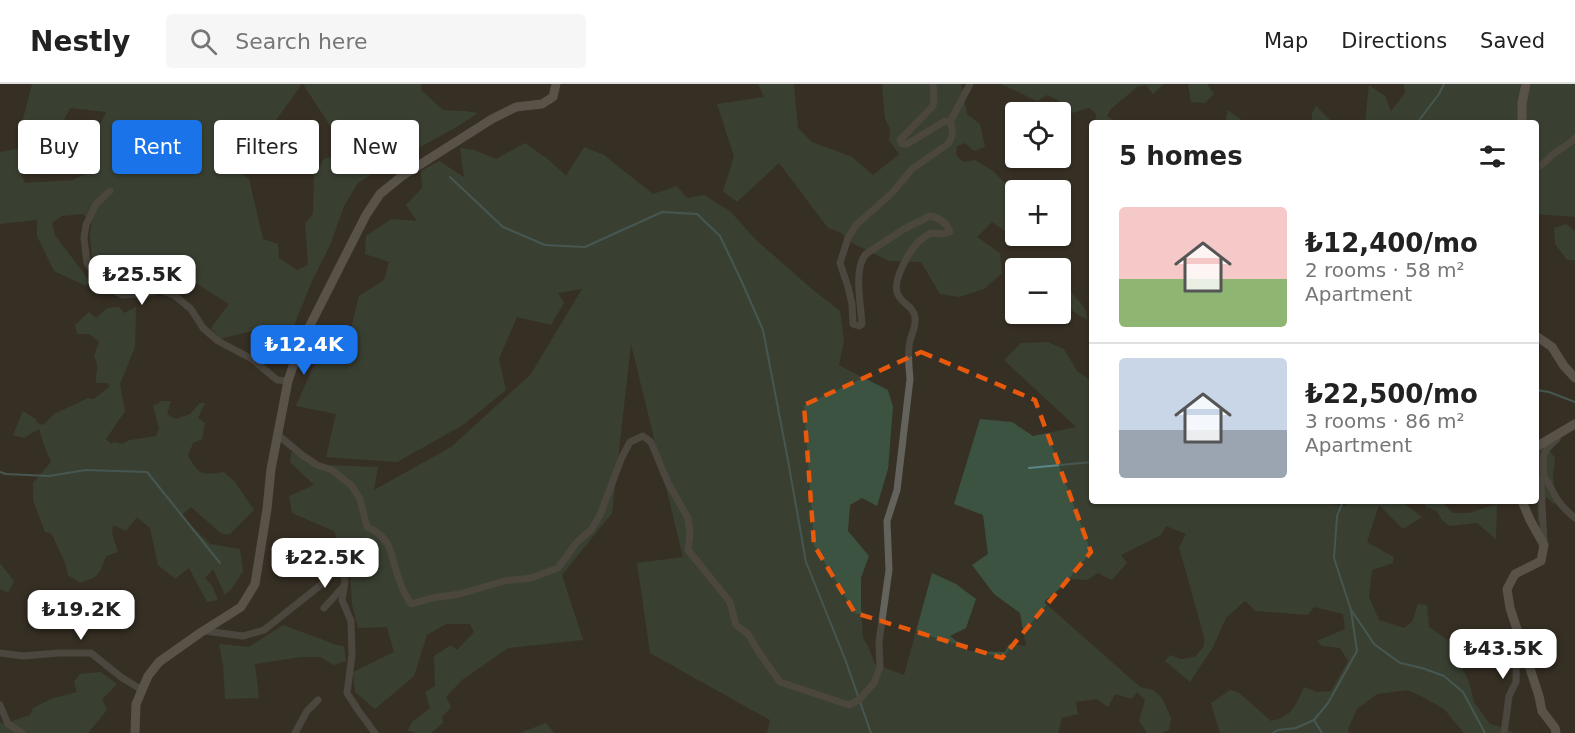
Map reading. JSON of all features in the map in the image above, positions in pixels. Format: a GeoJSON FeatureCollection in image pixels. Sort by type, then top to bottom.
{"type":"FeatureCollection","features":[{"type":"Feature","properties":{"kind":"main road"},"geometry":{"type":"LineString","coordinates":[[135,733],[136,704],[148,676],[159,662],[241,607],[255,584],[271,469],[288,381],[305,334],[366,214],[380,194],[402,176],[492,119],[516,107],[543,104],[553,97],[556,84]]}},
{"type":"Feature","properties":{"kind":"main road"},"geometry":{"type":"LineString","coordinates":[[1522,120],[1522,103],[1526,84]]}},
{"type":"Feature","properties":{"kind":"main road"},"geometry":{"type":"LineString","coordinates":[[1539,338],[1552,347],[1575,378]]}},
{"type":"Feature","properties":{"kind":"main road"},"geometry":{"type":"LineString","coordinates":[[1539,445],[1575,424]]}},
{"type":"Feature","properties":{"kind":"main road"},"geometry":{"type":"LineString","coordinates":[[1523,504],[1544,545],[1540,561],[1515,574],[1507,589],[1510,608],[1542,711],[1555,728],[1556,733]]}},
{"type":"Feature","properties":{"kind":"street"},"geometry":{"type":"LineString","coordinates":[[933,84],[933,106],[900,140],[902,144],[907,144],[934,126],[945,121],[950,122]]}},
{"type":"Feature","properties":{"kind":"street"},"geometry":{"type":"LineString","coordinates":[[278,435],[302,455],[317,465],[332,470],[352,486],[360,499],[368,527],[378,531],[386,540],[394,558],[399,582],[411,604],[460,594],[504,581],[531,578],[558,568],[577,542],[591,530],[600,515],[630,442],[643,436],[651,442],[668,483],[688,518],[690,532],[688,550],[730,602],[736,625],[748,634],[780,682],[849,705],[859,700],[874,683],[880,667],[879,642],[889,570],[887,521],[897,490],[910,379],[909,343],[916,322],[915,313],[903,302],[896,291],[897,279],[920,240],[931,233],[951,232],[939,218],[930,216],[904,229],[866,254],[861,260],[859,272],[862,324],[859,326],[853,324],[852,304],[840,263],[848,238],[856,225],[892,193],[912,169],[948,144],[953,130],[950,122],[970,84]]}},
{"type":"Feature","properties":{"kind":"street"},"geometry":{"type":"LineString","coordinates":[[1539,167],[1575,138]]}},
{"type":"Feature","properties":{"kind":"street"},"geometry":{"type":"LineString","coordinates":[[110,191],[96,204],[86,225],[84,238],[87,263],[98,278],[109,288],[123,295],[148,294],[159,290],[174,296],[191,309],[203,328],[218,341],[252,359],[277,380],[288,381]]}},
{"type":"Feature","properties":{"kind":"street"},"geometry":{"type":"LineString","coordinates":[[1559,433],[1557,439],[1545,449],[1542,458],[1544,477],[1561,506],[1575,518]]}},
{"type":"Feature","properties":{"kind":"street"},"geometry":{"type":"LineString","coordinates":[[1544,477],[1541,484],[1544,545]]}},
{"type":"Feature","properties":{"kind":"street"},"geometry":{"type":"LineString","coordinates":[[206,631],[243,636],[264,630],[327,580],[334,569],[340,569],[345,581],[342,600],[351,621],[352,655],[347,693],[375,733]]}},
{"type":"Feature","properties":{"kind":"street"},"geometry":{"type":"LineString","coordinates":[[324,608],[344,586]]}},
{"type":"Feature","properties":{"kind":"street"},"geometry":{"type":"LineString","coordinates":[[1504,733],[1509,696],[1516,682],[1517,629]]}},
{"type":"Feature","properties":{"kind":"street"},"geometry":{"type":"LineString","coordinates":[[0,653],[23,656],[91,653],[121,677],[142,690]]}},
{"type":"Feature","properties":{"kind":"street"},"geometry":{"type":"LineString","coordinates":[[295,733],[307,711],[318,700]]}},
{"type":"Feature","properties":{"kind":"street"},"geometry":{"type":"LineString","coordinates":[[0,705],[8,724],[22,733]]}},
{"type":"Feature","properties":{"kind":"highlighted area"},"geometry":{"type":"Polygon","coordinates":[[[921,352],[1035,400],[1091,552],[1002,658],[855,613],[814,545],[804,405],[921,352]]]}},
{"type":"Feature","properties":{"kind":"green space"},"geometry":{"type":"Polygon","coordinates":[[[32,84],[302,84],[276,120],[214,120],[214,174],[243,174],[249,179],[263,239],[278,244],[279,258],[297,270],[308,265],[305,223],[313,214],[314,176],[319,174],[319,168],[324,159],[331,157],[331,174],[372,174],[358,183],[344,206],[331,243],[312,281],[290,335],[263,328],[220,339],[211,328],[229,304],[163,262],[140,288],[117,286],[96,266],[92,256],[90,236],[92,220],[82,214],[62,216],[52,223],[55,235],[90,282],[86,286],[54,271],[37,236],[37,220],[0,224],[0,152],[18,149],[18,174],[21,174],[25,183],[73,180],[85,174],[100,174],[100,125],[106,112],[70,108],[64,120],[23,119],[32,84]]]}},
{"type":"Feature","properties":{"kind":"green space"},"geometry":{"type":"Polygon","coordinates":[[[303,84],[422,84],[421,90],[443,110],[478,113],[419,148],[419,120],[331,120],[331,127],[303,84]]]}},
{"type":"Feature","properties":{"kind":"green space"},"geometry":{"type":"Polygon","coordinates":[[[758,84],[794,84],[798,128],[812,142],[852,157],[873,175],[899,154],[889,140],[890,129],[885,118],[882,84],[961,84],[967,114],[980,124],[985,147],[974,151],[965,143],[957,146],[956,155],[963,162],[975,160],[993,171],[1005,183],[1005,231],[992,222],[977,237],[1000,253],[1002,273],[984,289],[959,297],[940,294],[921,262],[889,261],[852,243],[840,232],[828,228],[779,163],[737,202],[723,191],[734,156],[717,104],[764,97],[758,84]]]}},
{"type":"Feature","properties":{"kind":"green space"},"geometry":{"type":"Polygon","coordinates":[[[1001,84],[1164,84],[1153,94],[1146,85],[1137,87],[1111,109],[1107,116],[1113,120],[1095,120],[1096,114],[1089,108],[1071,113],[1071,102],[1058,102],[1047,95],[1037,101],[1001,84]]]}},
{"type":"Feature","properties":{"kind":"green space"},"geometry":{"type":"Polygon","coordinates":[[[1188,84],[1207,84],[1214,94],[1205,103],[1191,102],[1188,84]]]}},
{"type":"Feature","properties":{"kind":"green space"},"geometry":{"type":"Polygon","coordinates":[[[1404,84],[1575,84],[1575,217],[1539,214],[1539,120],[1365,120],[1369,85],[1385,96],[1391,111],[1405,93],[1404,84]]]}},
{"type":"Feature","properties":{"kind":"green space"},"geometry":{"type":"Polygon","coordinates":[[[1316,106],[1330,120],[1312,120],[1312,113],[1316,106]]]}},
{"type":"Feature","properties":{"kind":"green space"},"geometry":{"type":"Polygon","coordinates":[[[1228,110],[1241,120],[1226,120],[1228,110]]]}},
{"type":"Feature","properties":{"kind":"green space"},"geometry":{"type":"Polygon","coordinates":[[[525,143],[549,160],[566,176],[584,147],[604,155],[653,194],[677,186],[687,198],[704,195],[730,211],[756,240],[840,311],[844,341],[839,365],[888,390],[893,407],[888,469],[877,506],[862,498],[850,505],[848,531],[869,556],[861,578],[861,607],[863,638],[875,664],[904,675],[932,573],[956,584],[976,599],[966,628],[950,636],[969,651],[1005,652],[1009,644],[1026,646],[1020,613],[994,594],[972,565],[988,554],[983,515],[954,504],[980,419],[1012,422],[1033,436],[1076,427],[1004,360],[1021,343],[1048,342],[1064,349],[1077,371],[1089,379],[1089,504],[1329,504],[1345,506],[1346,504],[1405,504],[1422,517],[1403,529],[1379,505],[1367,542],[1394,557],[1393,563],[1372,570],[1369,597],[1379,620],[1404,628],[1412,622],[1418,604],[1427,605],[1429,627],[1448,640],[1469,682],[1474,702],[1490,724],[1514,733],[1464,733],[1444,709],[1408,690],[1377,694],[1357,709],[1348,729],[1349,733],[1220,733],[1211,703],[1230,690],[1238,692],[1271,721],[1289,713],[1304,687],[1317,692],[1331,691],[1348,661],[1340,648],[1322,646],[1317,641],[1345,629],[1343,614],[1314,607],[1308,615],[1256,611],[1245,601],[1226,618],[1213,647],[1190,682],[1165,661],[1170,655],[1181,659],[1195,657],[1204,646],[1204,637],[1179,547],[1186,534],[1166,526],[1161,535],[1121,555],[1127,563],[1112,580],[1098,573],[1087,580],[1071,579],[1044,602],[1140,687],[1153,690],[1162,698],[1171,718],[1169,730],[1162,733],[1147,733],[1139,721],[1145,700],[1137,692],[1132,699],[1115,694],[1108,707],[1097,699],[1076,702],[1078,714],[1062,718],[1058,733],[767,733],[770,720],[650,653],[637,563],[683,557],[631,344],[612,513],[562,575],[583,640],[508,648],[462,680],[446,697],[451,707],[442,717],[443,723],[431,733],[416,733],[408,730],[412,722],[430,708],[425,692],[435,686],[434,656],[451,645],[457,650],[474,632],[470,624],[446,624],[427,635],[414,676],[375,709],[355,692],[353,672],[394,652],[387,627],[358,628],[352,604],[350,572],[334,531],[292,513],[289,496],[314,485],[290,462],[291,452],[324,465],[378,467],[374,490],[451,447],[531,374],[582,289],[558,293],[564,303],[551,325],[517,317],[499,359],[506,390],[463,425],[397,462],[326,457],[336,414],[296,406],[313,367],[349,336],[359,296],[384,280],[389,262],[365,254],[366,236],[391,219],[417,221],[406,205],[422,188],[421,171],[439,161],[464,177],[460,148],[474,150],[496,159],[525,143]]]}},
{"type":"Feature","properties":{"kind":"green space"},"geometry":{"type":"Polygon","coordinates":[[[1566,224],[1575,231],[1575,260],[1567,260],[1555,244],[1554,228],[1566,224]]]}},
{"type":"Feature","properties":{"kind":"green space"},"geometry":{"type":"Polygon","coordinates":[[[1071,291],[1084,308],[1087,319],[1071,309],[1071,291]]]}},
{"type":"Feature","properties":{"kind":"green space"},"geometry":{"type":"Polygon","coordinates":[[[119,307],[124,313],[136,307],[135,347],[120,384],[125,411],[106,439],[111,444],[114,442],[122,444],[130,440],[156,436],[159,428],[153,406],[162,401],[171,401],[167,414],[176,419],[190,414],[200,403],[205,403],[198,418],[205,423],[202,439],[193,443],[188,456],[202,473],[224,472],[235,482],[254,510],[230,534],[222,534],[191,507],[181,516],[210,544],[240,549],[243,571],[225,595],[213,569],[205,578],[212,586],[218,600],[207,602],[189,568],[175,579],[158,565],[150,528],[137,517],[126,531],[113,525],[112,533],[118,552],[106,556],[98,574],[80,583],[68,575],[64,560],[51,533],[45,532],[33,500],[33,483],[51,462],[39,429],[24,438],[13,435],[23,411],[36,419],[37,423],[43,425],[54,414],[88,398],[94,399],[110,386],[107,383],[96,383],[97,366],[94,356],[99,342],[89,334],[77,334],[75,325],[89,312],[96,318],[107,308],[119,307]]]}},
{"type":"Feature","properties":{"kind":"green space"},"geometry":{"type":"Polygon","coordinates":[[[1545,444],[1555,458],[1553,475],[1555,505],[1546,497],[1538,525],[1537,504],[1539,448],[1545,444]]]}},
{"type":"Feature","properties":{"kind":"green space"},"geometry":{"type":"Polygon","coordinates":[[[1424,504],[1444,504],[1453,513],[1469,513],[1497,504],[1496,539],[1477,523],[1449,526],[1437,511],[1426,507],[1424,504]]]}},
{"type":"Feature","properties":{"kind":"green space"},"geometry":{"type":"Polygon","coordinates":[[[0,563],[14,581],[8,593],[0,589],[0,563]]]}},
{"type":"Feature","properties":{"kind":"green space"},"geometry":{"type":"Polygon","coordinates":[[[283,625],[335,645],[344,646],[346,661],[334,665],[320,657],[301,657],[255,664],[259,698],[225,699],[223,664],[219,644],[249,647],[283,625]]]}},
{"type":"Feature","properties":{"kind":"green space"},"geometry":{"type":"Polygon","coordinates":[[[101,672],[117,684],[102,699],[107,710],[88,733],[0,733],[0,722],[3,724],[30,715],[33,708],[51,699],[77,692],[74,682],[80,674],[101,672]]]}},
{"type":"Feature","properties":{"kind":"green space"},"geometry":{"type":"Polygon","coordinates":[[[546,723],[554,733],[520,733],[546,723]]]}},
{"type":"Feature","properties":{"kind":"waterway"},"geometry":{"type":"LineString","coordinates":[[1419,120],[1444,84]]}},
{"type":"Feature","properties":{"kind":"waterway"},"geometry":{"type":"LineString","coordinates":[[450,177],[503,227],[545,245],[585,247],[662,212],[697,214],[720,236],[763,330],[806,562],[845,659],[871,733]]}},
{"type":"Feature","properties":{"kind":"waterway"},"geometry":{"type":"LineString","coordinates":[[1539,390],[1575,402]]}},
{"type":"Feature","properties":{"kind":"waterway"},"geometry":{"type":"LineString","coordinates":[[1029,468],[1089,462]]}},
{"type":"Feature","properties":{"kind":"waterway"},"geometry":{"type":"LineString","coordinates":[[0,472],[49,476],[86,470],[147,472],[220,563]]}},
{"type":"Feature","properties":{"kind":"waterway"},"geometry":{"type":"LineString","coordinates":[[1273,733],[1278,730],[1296,728],[1314,720],[1328,703],[1357,651],[1351,610],[1334,558],[1337,516],[1342,504]]}},
{"type":"Feature","properties":{"kind":"waterway"},"geometry":{"type":"LineString","coordinates":[[1352,611],[1374,644],[1400,663],[1444,676],[1463,692],[1485,733]]}},
{"type":"Feature","properties":{"kind":"waterway"},"geometry":{"type":"LineString","coordinates":[[1314,720],[1322,733]]}}]}
